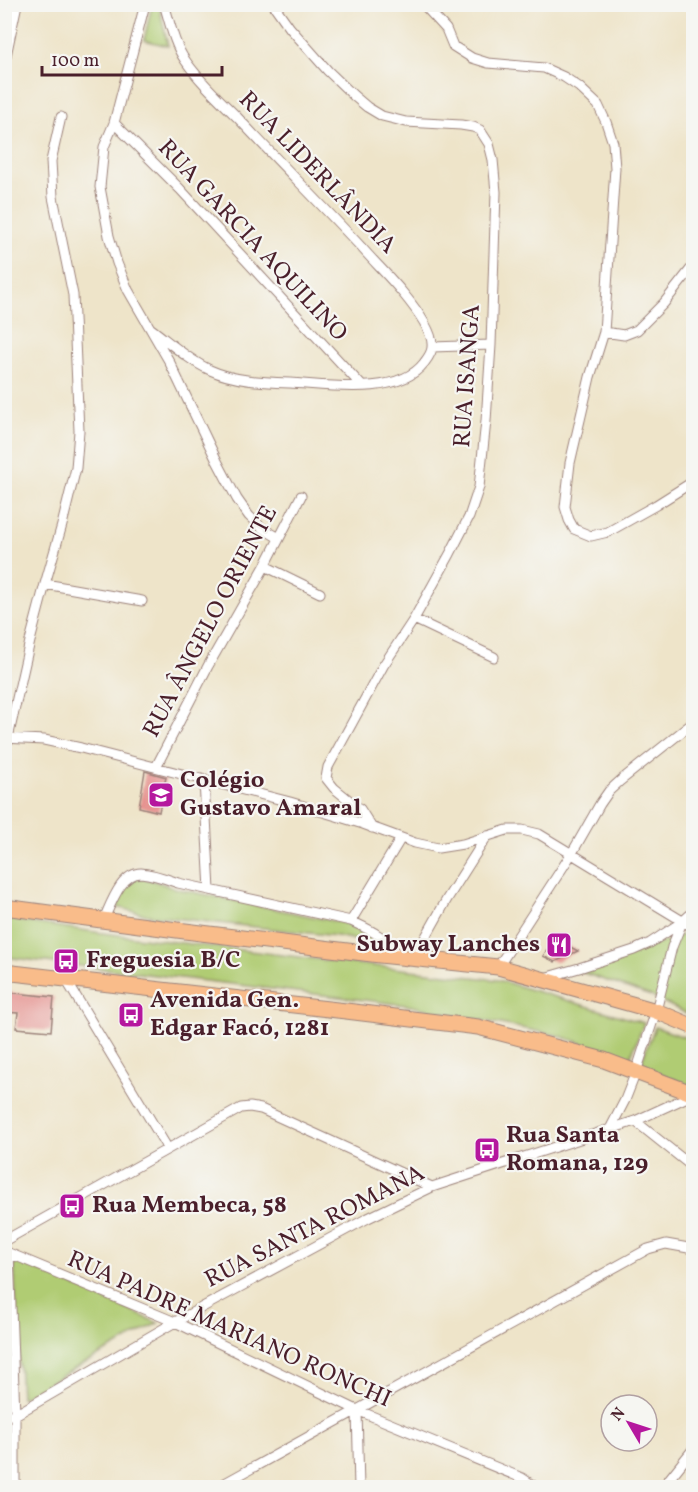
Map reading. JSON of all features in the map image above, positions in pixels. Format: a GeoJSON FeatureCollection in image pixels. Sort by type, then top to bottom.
{"type":"FeatureCollection","features":[{"type":"Feature","properties":{"kind":"main road"},"geometry":{"type":"LineString","coordinates":[[4,907],[498,967],[656,1011],[693,1027]]}},
{"type":"Feature","properties":{"kind":"main road"},"geometry":{"type":"LineString","coordinates":[[4,972],[478,1027],[604,1060],[693,1094]]}},
{"type":"Feature","properties":{"kind":"street"},"geometry":{"type":"LineString","coordinates":[[4,65],[16,4]]}},
{"type":"Feature","properties":{"kind":"street"},"geometry":{"type":"LineString","coordinates":[[145,4],[114,123],[104,147],[100,187],[104,212],[117,263],[128,290],[173,370],[237,499],[249,516],[262,528],[279,538]]}},
{"type":"Feature","properties":{"kind":"street","name":"RUA LIDERLÂNDIA"},"geometry":{"type":"LineString","coordinates":[[164,4],[177,46],[184,59],[274,158],[402,291],[430,334],[432,347]]}},
{"type":"Feature","properties":{"kind":"street","name":"RUA ISANGA"},"geometry":{"type":"LineString","coordinates":[[273,4],[290,28],[328,70],[367,107],[382,116],[406,122],[461,124],[473,127],[480,130],[485,137],[493,160],[496,192],[491,345],[486,421],[478,487],[469,517],[450,554],[414,619],[383,666],[328,766],[326,778],[334,788],[360,809],[372,828]]}},
{"type":"Feature","properties":{"kind":"street"},"geometry":{"type":"LineString","coordinates":[[423,4],[446,29],[453,46],[472,58],[488,63],[544,68],[579,87],[598,105],[613,143],[615,168],[604,332],[590,377],[570,463],[565,507],[574,529],[591,536],[608,532],[693,481]]}},
{"type":"Feature","properties":{"kind":"street"},"geometry":{"type":"LineString","coordinates":[[690,4],[693,10]]}},
{"type":"Feature","properties":{"kind":"street"},"geometry":{"type":"LineString","coordinates":[[61,117],[51,161],[53,197],[73,295],[79,431],[75,468],[62,525],[6,738],[44,740],[156,767],[290,802],[438,848],[464,844],[507,830],[522,830],[539,834],[693,928]]}},
{"type":"Feature","properties":{"kind":"street","name":"RUA GARCIA AQUILINO"},"geometry":{"type":"LineString","coordinates":[[114,123],[180,189],[362,386]]}},
{"type":"Feature","properties":{"kind":"street"},"geometry":{"type":"LineString","coordinates":[[604,332],[624,335],[637,330],[664,303],[693,265]]}},
{"type":"Feature","properties":{"kind":"street"},"geometry":{"type":"LineString","coordinates":[[150,328],[210,370],[235,378],[265,382],[362,386],[401,380],[419,370],[428,358],[432,347],[491,345]]}},
{"type":"Feature","properties":{"kind":"street","name":"RUA ÂNGELO ORIENTE"},"geometry":{"type":"LineString","coordinates":[[156,767],[208,666],[265,566],[300,496]]}},
{"type":"Feature","properties":{"kind":"street"},"geometry":{"type":"LineString","coordinates":[[265,566],[320,593]]}},
{"type":"Feature","properties":{"kind":"street"},"geometry":{"type":"LineString","coordinates":[[45,584],[142,601]]}},
{"type":"Feature","properties":{"kind":"street"},"geometry":{"type":"LineString","coordinates":[[414,619],[494,657]]}},
{"type":"Feature","properties":{"kind":"street"},"geometry":{"type":"LineString","coordinates":[[498,967],[609,791],[693,722]]}},
{"type":"Feature","properties":{"kind":"street"},"geometry":{"type":"LineString","coordinates":[[204,781],[210,890]]}},
{"type":"Feature","properties":{"kind":"street"},"geometry":{"type":"LineString","coordinates":[[414,958],[447,899],[487,836]]}},
{"type":"Feature","properties":{"kind":"street"},"geometry":{"type":"LineString","coordinates":[[351,921],[401,838]]}},
{"type":"Feature","properties":{"kind":"street"},"geometry":{"type":"LineString","coordinates":[[104,919],[123,882],[139,873],[151,874],[178,883],[351,921],[380,935],[398,956]]}},
{"type":"Feature","properties":{"kind":"street"},"geometry":{"type":"LineString","coordinates":[[543,978],[634,950],[657,939],[682,922],[693,911]]}},
{"type":"Feature","properties":{"kind":"street"},"geometry":{"type":"LineString","coordinates":[[610,1129],[636,1072],[656,1011],[672,947],[682,922]]}},
{"type":"Feature","properties":{"kind":"street"},"geometry":{"type":"LineString","coordinates":[[65,978],[168,1149]]}},
{"type":"Feature","properties":{"kind":"street","name":"RUA SANTA ROMANA"},"geometry":{"type":"LineString","coordinates":[[10,1415],[175,1322],[368,1218],[432,1187],[635,1121],[693,1094]]}},
{"type":"Feature","properties":{"kind":"street"},"geometry":{"type":"LineString","coordinates":[[4,1241],[241,1108],[261,1109],[432,1187]]}},
{"type":"Feature","properties":{"kind":"street"},"geometry":{"type":"LineString","coordinates":[[635,1121],[693,1168]]}},
{"type":"Feature","properties":{"kind":"street"},"geometry":{"type":"LineString","coordinates":[[216,1488],[648,1249],[666,1244],[693,1249]]}},
{"type":"Feature","properties":{"kind":"street"},"geometry":{"type":"LineString","coordinates":[[7,1252],[10,1415],[15,1488]]}},
{"type":"Feature","properties":{"kind":"street","name":"RUA PADRE MARIANO RONCHI"},"geometry":{"type":"LineString","coordinates":[[7,1252],[175,1322],[357,1410],[522,1478],[537,1488]]}},
{"type":"Feature","properties":{"kind":"street"},"geometry":{"type":"LineString","coordinates":[[357,1410],[359,1488]]}},
{"type":"Feature","properties":{"kind":"street"},"geometry":{"type":"LineString","coordinates":[[662,1488],[693,1449]]}},
{"type":"Feature","properties":{"kind":"green space"},"geometry":{"type":"Polygon","coordinates":[[[152,5],[158,5],[160,10],[168,46],[144,40],[152,5]]]}},
{"type":"Feature","properties":{"kind":"green space"},"geometry":{"type":"Polygon","coordinates":[[[131,877],[348,924],[378,938],[385,944],[374,944],[337,936],[147,915],[117,907],[131,877]]]}},
{"type":"Feature","properties":{"kind":"green space"},"geometry":{"type":"Polygon","coordinates":[[[5,919],[102,933],[498,980],[644,1023],[630,1058],[556,1035],[406,1005],[5,957],[5,919]]]}},
{"type":"Feature","properties":{"kind":"green space"},"geometry":{"type":"Polygon","coordinates":[[[693,931],[693,1017],[651,996],[578,971],[605,963],[693,931]]]}},
{"type":"Feature","properties":{"kind":"green space"},"geometry":{"type":"Polygon","coordinates":[[[655,1027],[693,1040],[693,1087],[640,1065],[655,1027]]]}},
{"type":"Feature","properties":{"kind":"green space"},"geometry":{"type":"Polygon","coordinates":[[[14,1259],[158,1323],[21,1398],[14,1259]]]}},
{"type":"Feature","properties":{"kind":"building"},"geometry":{"type":"Polygon","coordinates":[[[145,771],[166,777],[159,812],[139,807],[145,771]]]}},
{"type":"Feature","properties":{"kind":"building","name":"Subway Lanches"},"geometry":{"type":"Polygon","coordinates":[[[555,939],[578,951],[555,962],[543,956],[555,939]]]}},
{"type":"Feature","properties":{"kind":"building"},"geometry":{"type":"Polygon","coordinates":[[[4,992],[54,997],[51,1031],[16,1028],[18,1013],[4,1012],[4,992]]]}},
{"type":"Feature","properties":{"kind":"place","name":"Colégio Gustavo Amaral"},"geometry":{"type":"Point","coordinates":[161,795]}},
{"type":"Feature","properties":{"kind":"place","name":"Subway Lanches"},"geometry":{"type":"Point","coordinates":[559,945]}},
{"type":"Feature","properties":{"kind":"place","name":"Freguesia B/C"},"geometry":{"type":"Point","coordinates":[66,961]}},
{"type":"Feature","properties":{"kind":"place","name":"Avenida Gen. Edgar Facó, 1281"},"geometry":{"type":"Point","coordinates":[131,1015]}},
{"type":"Feature","properties":{"kind":"place","name":"Rua Santa Romana, 129"},"geometry":{"type":"Point","coordinates":[487,1150]}},
{"type":"Feature","properties":{"kind":"place","name":"Rua Membeca, 58"},"geometry":{"type":"Point","coordinates":[72,1206]}}]}
